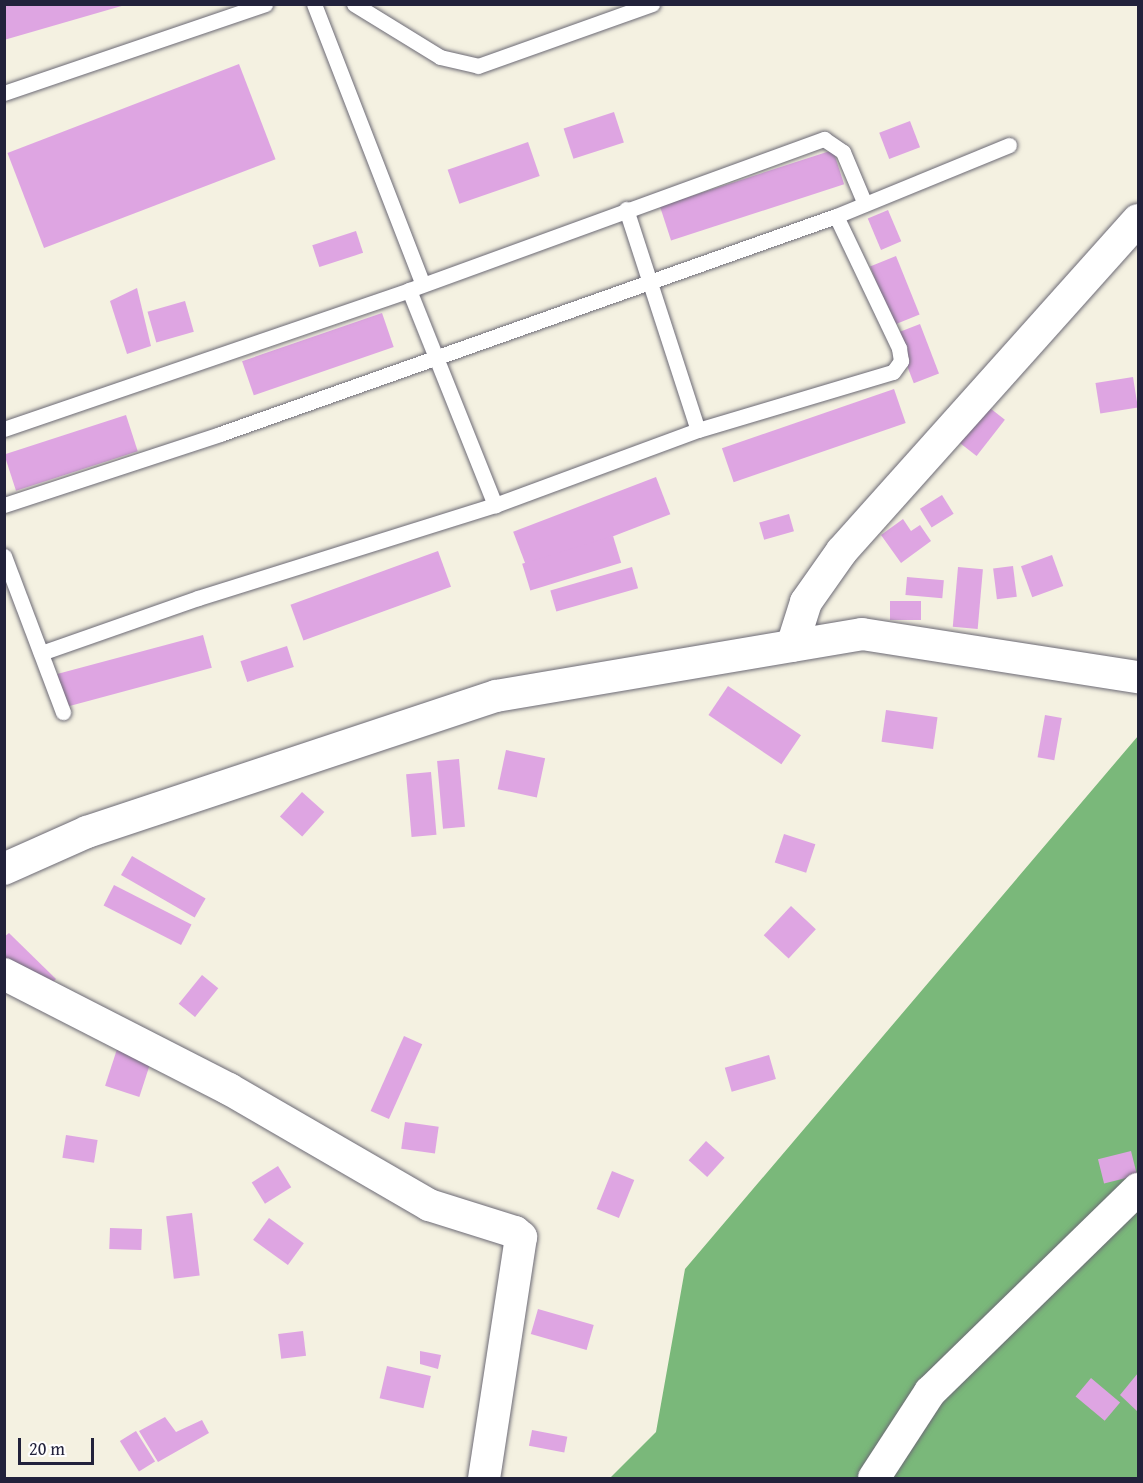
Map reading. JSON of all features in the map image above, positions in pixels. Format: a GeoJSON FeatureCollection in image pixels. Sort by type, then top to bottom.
{"type":"FeatureCollection","features":[{"type":"Feature","properties":{"kind":"street"},"geometry":{"type":"LineString","coordinates":[[792,646],[806,602],[842,550],[1138,220]]}},
{"type":"Feature","properties":{"kind":"street"},"geometry":{"type":"LineString","coordinates":[[4,869],[87,832],[496,696],[862,634],[1138,677]]}},
{"type":"Feature","properties":{"kind":"street"},"geometry":{"type":"LineString","coordinates":[[4,974],[239,1095],[429,1204],[515,1232],[521,1238],[523,1247],[484,1479]]}},
{"type":"Feature","properties":{"kind":"street"},"geometry":{"type":"LineString","coordinates":[[874,1479],[930,1392],[1138,1189]]}},
{"type":"Feature","properties":{"kind":"lane"},"geometry":{"type":"LineString","coordinates":[[4,93],[265,4]]}},
{"type":"Feature","properties":{"kind":"lane"},"geometry":{"type":"LineString","coordinates":[[314,4],[416,286],[436,356],[495,505]]}},
{"type":"Feature","properties":{"kind":"lane"},"geometry":{"type":"LineString","coordinates":[[354,4],[440,57],[478,66],[652,4]]}},
{"type":"Feature","properties":{"kind":"lane"},"geometry":{"type":"LineString","coordinates":[[4,429],[416,286],[824,139],[843,152],[865,204]]}},
{"type":"Feature","properties":{"kind":"lane"},"geometry":{"type":"LineString","coordinates":[[4,505],[836,216],[1009,146]]}},
{"type":"Feature","properties":{"kind":"lane"},"geometry":{"type":"LineString","coordinates":[[627,209],[698,430]]}},
{"type":"Feature","properties":{"kind":"lane"},"geometry":{"type":"LineString","coordinates":[[41,653],[198,598],[495,505],[698,430],[893,372],[901,361],[899,348],[836,216]]}},
{"type":"Feature","properties":{"kind":"lane"},"geometry":{"type":"LineString","coordinates":[[4,555],[63,712]]}},
{"type":"Feature","properties":{"kind":"green space"},"geometry":{"type":"Polygon","coordinates":[[[1138,736],[1138,1478],[610,1478],[656,1432],[685,1269],[1138,736]]]}},
{"type":"Feature","properties":{"kind":"building"},"geometry":{"type":"Polygon","coordinates":[[[4,4],[124,4],[125,5],[4,40],[4,4]]]}},
{"type":"Feature","properties":{"kind":"building"},"geometry":{"type":"Polygon","coordinates":[[[239,64],[276,159],[44,248],[7,153],[239,64]]]}},
{"type":"Feature","properties":{"kind":"building"},"geometry":{"type":"Polygon","coordinates":[[[614,112],[624,142],[573,159],[564,128],[614,112]]]}},
{"type":"Feature","properties":{"kind":"building"},"geometry":{"type":"Polygon","coordinates":[[[910,121],[920,147],[889,159],[879,133],[910,121]]]}},
{"type":"Feature","properties":{"kind":"building"},"geometry":{"type":"Polygon","coordinates":[[[528,142],[540,176],[459,204],[448,170],[528,142]]]}},
{"type":"Feature","properties":{"kind":"building"},"geometry":{"type":"Polygon","coordinates":[[[833,150],[844,184],[671,240],[660,206],[833,150]]]}},
{"type":"Feature","properties":{"kind":"building"},"geometry":{"type":"Polygon","coordinates":[[[888,210],[901,241],[881,250],[868,219],[888,210]]]}},
{"type":"Feature","properties":{"kind":"building"},"geometry":{"type":"Polygon","coordinates":[[[356,231],[363,253],[319,267],[312,245],[356,231]]]}},
{"type":"Feature","properties":{"kind":"building"},"geometry":{"type":"Polygon","coordinates":[[[896,256],[920,314],[894,325],[870,266],[896,256]]]}},
{"type":"Feature","properties":{"kind":"building"},"geometry":{"type":"Polygon","coordinates":[[[137,288],[151,346],[127,354],[110,301],[137,288]]]}},
{"type":"Feature","properties":{"kind":"building"},"geometry":{"type":"Polygon","coordinates":[[[185,301],[194,332],[156,343],[148,312],[185,301]]]}},
{"type":"Feature","properties":{"kind":"building"},"geometry":{"type":"Polygon","coordinates":[[[382,313],[394,347],[254,395],[242,361],[382,313]]]}},
{"type":"Feature","properties":{"kind":"building"},"geometry":{"type":"Polygon","coordinates":[[[920,324],[939,373],[914,383],[895,334],[920,324]]]}},
{"type":"Feature","properties":{"kind":"building"},"geometry":{"type":"Polygon","coordinates":[[[1133,377],[1138,408],[1100,414],[1095,383],[1133,377]]]}},
{"type":"Feature","properties":{"kind":"building"},"geometry":{"type":"Polygon","coordinates":[[[894,389],[906,423],[734,482],[722,448],[894,389]]]}},
{"type":"Feature","properties":{"kind":"building"},"geometry":{"type":"Polygon","coordinates":[[[986,405],[1005,420],[977,456],[958,441],[986,405]]]}},
{"type":"Feature","properties":{"kind":"building"},"geometry":{"type":"Polygon","coordinates":[[[126,415],[138,451],[16,491],[4,455],[126,415]]]}},
{"type":"Feature","properties":{"kind":"building"},"geometry":{"type":"Polygon","coordinates":[[[656,477],[670,514],[527,569],[513,532],[656,477]]]}},
{"type":"Feature","properties":{"kind":"building"},"geometry":{"type":"Polygon","coordinates":[[[942,495],[954,514],[932,527],[920,509],[942,495]]]}},
{"type":"Feature","properties":{"kind":"building"},"geometry":{"type":"Polygon","coordinates":[[[789,514],[794,531],[764,540],[759,523],[789,514]]]}},
{"type":"Feature","properties":{"kind":"building"},"geometry":{"type":"Polygon","coordinates":[[[903,519],[911,531],[920,525],[931,541],[901,563],[881,535],[903,519]]]}},
{"type":"Feature","properties":{"kind":"building"},"geometry":{"type":"Polygon","coordinates":[[[613,536],[621,563],[530,591],[522,564],[613,536]]]}},
{"type":"Feature","properties":{"kind":"building"},"geometry":{"type":"Polygon","coordinates":[[[438,551],[451,587],[303,640],[290,605],[438,551]]]}},
{"type":"Feature","properties":{"kind":"building"},"geometry":{"type":"Polygon","coordinates":[[[1052,555],[1063,586],[1032,597],[1021,566],[1052,555]]]}},
{"type":"Feature","properties":{"kind":"building"},"geometry":{"type":"Polygon","coordinates":[[[1013,566],[1017,597],[997,599],[993,568],[1013,566]]]}},
{"type":"Feature","properties":{"kind":"building"},"geometry":{"type":"Polygon","coordinates":[[[632,567],[638,588],[556,612],[550,590],[632,567]]]}},
{"type":"Feature","properties":{"kind":"building"},"geometry":{"type":"Polygon","coordinates":[[[958,567],[983,569],[978,629],[953,627],[958,567]]]}},
{"type":"Feature","properties":{"kind":"building"},"geometry":{"type":"Polygon","coordinates":[[[907,577],[944,580],[942,598],[905,595],[907,577]]]}},
{"type":"Feature","properties":{"kind":"building"},"geometry":{"type":"Polygon","coordinates":[[[890,601],[921,601],[921,620],[890,620],[890,601]]]}},
{"type":"Feature","properties":{"kind":"building"},"geometry":{"type":"Polygon","coordinates":[[[203,635],[212,668],[66,707],[57,674],[203,635]]]}},
{"type":"Feature","properties":{"kind":"building"},"geometry":{"type":"Polygon","coordinates":[[[287,646],[294,667],[247,682],[240,661],[287,646]]]}},
{"type":"Feature","properties":{"kind":"building"},"geometry":{"type":"Polygon","coordinates":[[[728,686],[801,735],[781,764],[708,715],[728,686]]]}},
{"type":"Feature","properties":{"kind":"building"},"geometry":{"type":"Polygon","coordinates":[[[886,710],[937,717],[933,749],[882,742],[886,710]]]}},
{"type":"Feature","properties":{"kind":"building"},"geometry":{"type":"Polygon","coordinates":[[[1045,715],[1062,718],[1054,760],[1038,757],[1045,715]]]}},
{"type":"Feature","properties":{"kind":"building"},"geometry":{"type":"Polygon","coordinates":[[[506,750],[545,758],[537,797],[498,789],[506,750]]]}},
{"type":"Feature","properties":{"kind":"building"},"geometry":{"type":"Polygon","coordinates":[[[459,759],[465,827],[443,829],[437,761],[459,759]]]}},
{"type":"Feature","properties":{"kind":"building"},"geometry":{"type":"Polygon","coordinates":[[[431,772],[436,835],[412,837],[406,774],[431,772]]]}},
{"type":"Feature","properties":{"kind":"building"},"geometry":{"type":"Polygon","coordinates":[[[302,792],[324,812],[302,837],[280,817],[302,792]]]}},
{"type":"Feature","properties":{"kind":"building"},"geometry":{"type":"Polygon","coordinates":[[[784,834],[815,844],[806,873],[775,863],[784,834]]]}},
{"type":"Feature","properties":{"kind":"building"},"geometry":{"type":"Polygon","coordinates":[[[132,856],[206,898],[195,918],[121,875],[132,856]]]}},
{"type":"Feature","properties":{"kind":"building"},"geometry":{"type":"Polygon","coordinates":[[[114,885],[192,924],[181,945],[104,905],[114,885]]]}},
{"type":"Feature","properties":{"kind":"building"},"geometry":{"type":"Polygon","coordinates":[[[791,906],[816,929],[789,958],[764,935],[791,906]]]}},
{"type":"Feature","properties":{"kind":"building"},"geometry":{"type":"Polygon","coordinates":[[[9,933],[56,979],[40,995],[4,960],[4,937],[9,933]]]}},
{"type":"Feature","properties":{"kind":"building"},"geometry":{"type":"Polygon","coordinates":[[[202,975],[218,988],[195,1017],[179,1004],[202,975]]]}},
{"type":"Feature","properties":{"kind":"building"},"geometry":{"type":"Polygon","coordinates":[[[404,1036],[422,1044],[389,1119],[371,1111],[404,1036]]]}},
{"type":"Feature","properties":{"kind":"building"},"geometry":{"type":"Polygon","coordinates":[[[119,1043],[153,1054],[139,1097],[105,1086],[119,1043]]]}},
{"type":"Feature","properties":{"kind":"building"},"geometry":{"type":"Polygon","coordinates":[[[769,1055],[776,1079],[732,1092],[725,1068],[769,1055]]]}},
{"type":"Feature","properties":{"kind":"building"},"geometry":{"type":"Polygon","coordinates":[[[405,1122],[439,1127],[435,1153],[401,1149],[405,1122]]]}},
{"type":"Feature","properties":{"kind":"building"},"geometry":{"type":"Polygon","coordinates":[[[66,1135],[98,1140],[94,1163],[62,1158],[66,1135]]]}},
{"type":"Feature","properties":{"kind":"building"},"geometry":{"type":"Polygon","coordinates":[[[706,1141],[725,1158],[707,1177],[689,1160],[706,1141]]]}},
{"type":"Feature","properties":{"kind":"building"},"geometry":{"type":"Polygon","coordinates":[[[1131,1151],[1137,1175],[1104,1183],[1098,1159],[1131,1151]]]}},
{"type":"Feature","properties":{"kind":"building"},"geometry":{"type":"Polygon","coordinates":[[[278,1166],[291,1187],[265,1204],[252,1182],[278,1166]]]}},
{"type":"Feature","properties":{"kind":"building"},"geometry":{"type":"Polygon","coordinates":[[[612,1171],[634,1180],[619,1218],[597,1209],[612,1171]]]}},
{"type":"Feature","properties":{"kind":"building"},"geometry":{"type":"Polygon","coordinates":[[[192,1213],[200,1276],[174,1279],[166,1216],[192,1213]]]}},
{"type":"Feature","properties":{"kind":"building"},"geometry":{"type":"Polygon","coordinates":[[[269,1218],[304,1243],[288,1265],[253,1240],[269,1218]]]}},
{"type":"Feature","properties":{"kind":"building"},"geometry":{"type":"Polygon","coordinates":[[[110,1228],[142,1229],[141,1250],[109,1249],[110,1228]]]}},
{"type":"Feature","properties":{"kind":"building"},"geometry":{"type":"Polygon","coordinates":[[[538,1309],[594,1325],[587,1350],[531,1334],[538,1309]]]}},
{"type":"Feature","properties":{"kind":"building"},"geometry":{"type":"Polygon","coordinates":[[[303,1331],[306,1356],[281,1359],[278,1334],[303,1331]]]}},
{"type":"Feature","properties":{"kind":"building"},"geometry":{"type":"Polygon","coordinates":[[[420,1351],[441,1355],[438,1369],[420,1364],[420,1351]]]}},
{"type":"Feature","properties":{"kind":"building"},"geometry":{"type":"Polygon","coordinates":[[[387,1366],[431,1376],[423,1408],[380,1398],[387,1366]]]}},
{"type":"Feature","properties":{"kind":"building"},"geometry":{"type":"Polygon","coordinates":[[[1138,1373],[1138,1412],[1120,1395],[1138,1373]]]}},
{"type":"Feature","properties":{"kind":"building"},"geometry":{"type":"Polygon","coordinates":[[[1091,1378],[1120,1402],[1105,1421],[1076,1396],[1091,1378]]]}},
{"type":"Feature","properties":{"kind":"building"},"geometry":{"type":"Polygon","coordinates":[[[165,1417],[176,1432],[202,1420],[209,1433],[158,1462],[139,1431],[165,1417]]]}},
{"type":"Feature","properties":{"kind":"building"},"geometry":{"type":"Polygon","coordinates":[[[532,1430],[567,1437],[564,1453],[529,1446],[532,1430]]]}},
{"type":"Feature","properties":{"kind":"building"},"geometry":{"type":"Polygon","coordinates":[[[136,1431],[155,1462],[139,1472],[120,1441],[136,1431]]]}}]}
